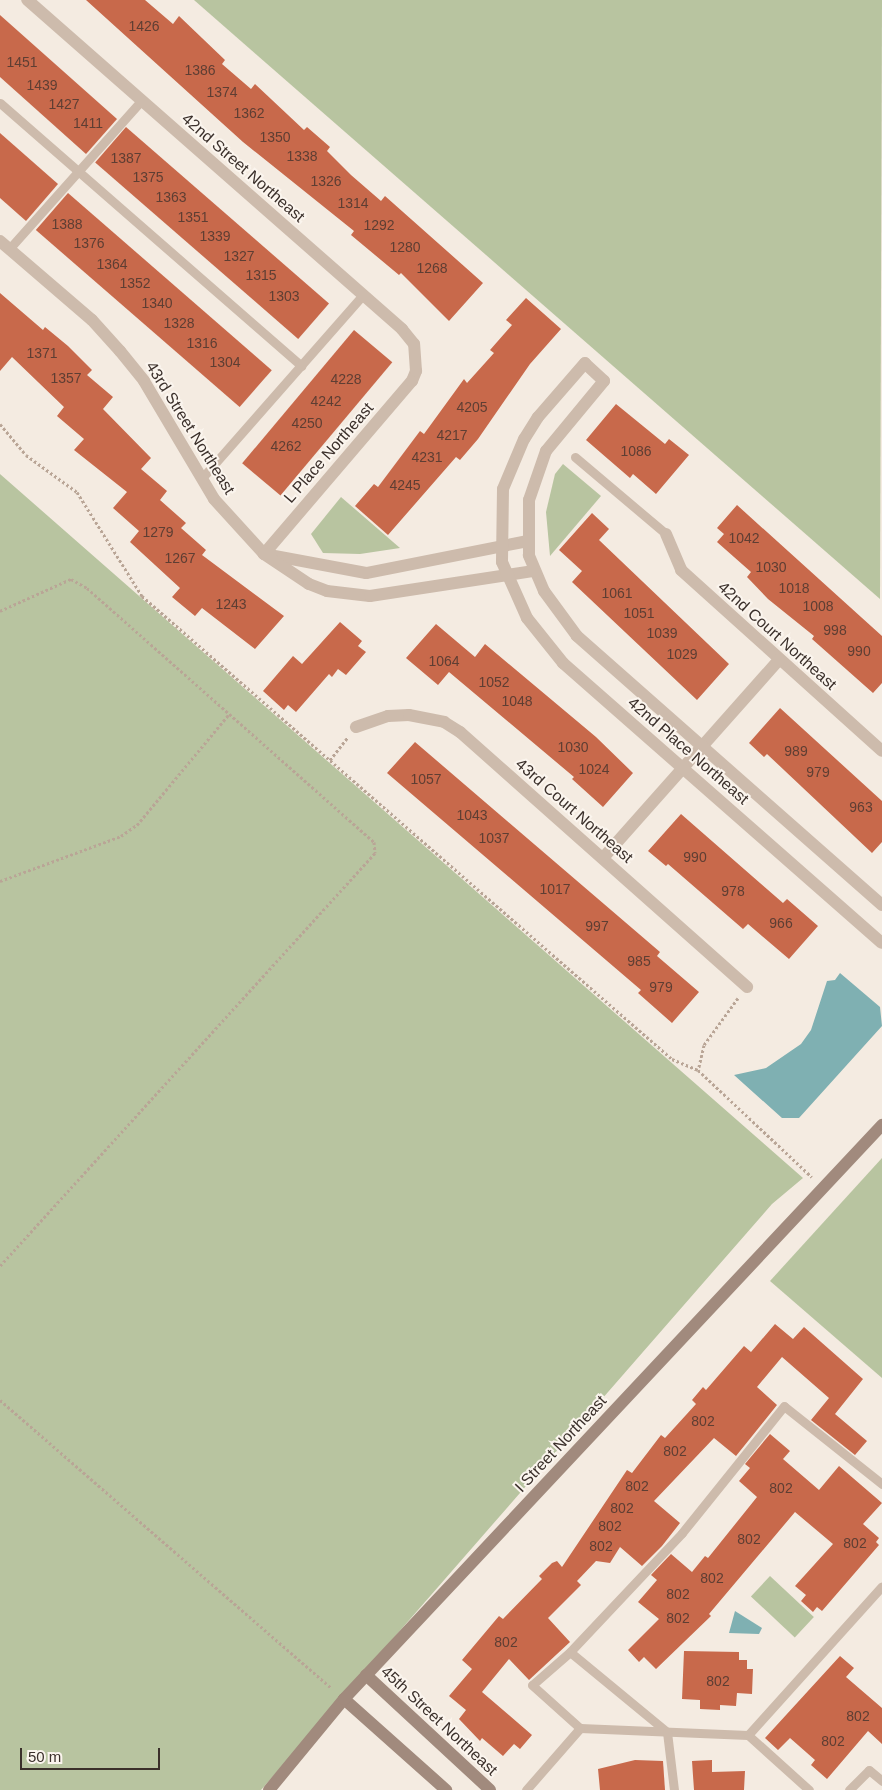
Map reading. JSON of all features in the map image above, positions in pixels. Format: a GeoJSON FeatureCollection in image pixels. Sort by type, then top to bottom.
{"type":"FeatureCollection","features":[{"type":"Feature","properties":{"kind":"street","name":"42nd Street Northeast"},"geometry":{"type":"LineString","coordinates":[[27,0],[363,295],[414,344],[416,371]]}},
{"type":"Feature","properties":{"kind":"street","name":"43rd Street Northeast"},"geometry":{"type":"LineString","coordinates":[[5,245],[92,320],[120,351],[144,381],[202,478],[232,522],[264,554],[309,584],[345,594],[390,595],[534,571]]}},
{"type":"Feature","properties":{"kind":"street","name":"42nd Place Northeast"},"geometry":{"type":"LineString","coordinates":[[882,906],[577,636],[553,606],[534,571],[529,556],[529,500],[546,451],[604,380],[585,363],[538,417],[510,467],[504,489],[502,562],[526,618],[544,644],[882,943]]}},
{"type":"Feature","properties":{"kind":"street","name":"L Place Northeast"},"geometry":{"type":"LineString","coordinates":[[264,554],[412,381],[416,371]]}},
{"type":"Feature","properties":{"kind":"street","name":"42nd Court Northeast"},"geometry":{"type":"LineString","coordinates":[[666,534],[681,570],[882,751]]}},
{"type":"Feature","properties":{"kind":"street"},"geometry":{"type":"LineString","coordinates":[[264,554],[366,573],[528,541]]}},
{"type":"Feature","properties":{"kind":"street"},"geometry":{"type":"LineString","coordinates":[[602,858],[780,660]]}},
{"type":"Feature","properties":{"kind":"street","name":"43rd Court Northeast"},"geometry":{"type":"LineString","coordinates":[[356,728],[388,716],[429,717],[444,722],[602,858],[747,987]]}},
{"type":"Feature","properties":{"kind":"street","name":"I Street Northeast"},"geometry":{"type":"LineString","coordinates":[[269,1790],[366,1675],[882,1125]]}},
{"type":"Feature","properties":{"kind":"street","name":"45th Street Northeast"},"geometry":{"type":"LineString","coordinates":[[366,1675],[490,1790]]}},
{"type":"Feature","properties":{"kind":"street"},"geometry":{"type":"LineString","coordinates":[[344,1699],[446,1790]]}},
{"type":"Feature","properties":{"kind":"lane"},"geometry":{"type":"LineString","coordinates":[[5,245],[78,172],[141,101]]}},
{"type":"Feature","properties":{"kind":"lane"},"geometry":{"type":"LineString","coordinates":[[0,103],[301,366]]}},
{"type":"Feature","properties":{"kind":"lane"},"geometry":{"type":"LineString","coordinates":[[202,478],[363,295]]}},
{"type":"Feature","properties":{"kind":"lane"},"geometry":{"type":"LineString","coordinates":[[575,457],[666,534]]}},
{"type":"Feature","properties":{"kind":"lane"},"geometry":{"type":"LineString","coordinates":[[809,1790],[748,1735],[580,1728],[532,1685],[570,1652],[682,1533],[784,1406],[882,1484]]}},
{"type":"Feature","properties":{"kind":"lane"},"geometry":{"type":"LineString","coordinates":[[748,1735],[882,1586]]}},
{"type":"Feature","properties":{"kind":"lane"},"geometry":{"type":"LineString","coordinates":[[570,1652],[667,1732],[674,1790]]}},
{"type":"Feature","properties":{"kind":"lane"},"geometry":{"type":"LineString","coordinates":[[526,1790],[580,1728]]}},
{"type":"Feature","properties":{"kind":"lane"},"geometry":{"type":"LineString","coordinates":[[849,1790],[869,1770],[882,1781]]}},
{"type":"Feature","properties":{"kind":"path"},"geometry":{"type":"LineString","coordinates":[[0,424],[26,455],[77,492],[142,596],[672,1059],[698,1070],[824,1188]]}},
{"type":"Feature","properties":{"kind":"path"},"geometry":{"type":"LineString","coordinates":[[0,611],[71,579],[88,588],[374,842],[375,853],[0,1266]]}},
{"type":"Feature","properties":{"kind":"path"},"geometry":{"type":"LineString","coordinates":[[0,881],[121,836],[137,825],[229,714]]}},
{"type":"Feature","properties":{"kind":"path"},"geometry":{"type":"LineString","coordinates":[[330,760],[356,728]]}},
{"type":"Feature","properties":{"kind":"path"},"geometry":{"type":"LineString","coordinates":[[698,1070],[704,1045],[747,987]]}},
{"type":"Feature","properties":{"kind":"path"},"geometry":{"type":"LineString","coordinates":[[0,1400],[344,1699]]}},
{"type":"Feature","properties":{"kind":"green space"},"geometry":{"type":"Polygon","coordinates":[[[194,0],[882,0],[880,599],[194,0]]]}},
{"type":"Feature","properties":{"kind":"green space"},"geometry":{"type":"Polygon","coordinates":[[[563,464],[601,496],[550,556],[546,512],[555,474],[563,464]]]}},
{"type":"Feature","properties":{"kind":"green space"},"geometry":{"type":"Polygon","coordinates":[[[0,474],[803,1178],[772,1204],[261,1790],[0,1790],[0,474]]]}},
{"type":"Feature","properties":{"kind":"green space"},"geometry":{"type":"Polygon","coordinates":[[[341,497],[400,548],[360,554],[323,553],[311,534],[341,497]]]}},
{"type":"Feature","properties":{"kind":"green space"},"geometry":{"type":"Polygon","coordinates":[[[882,1158],[882,1378],[770,1281],[882,1158]]]}},
{"type":"Feature","properties":{"kind":"green space"},"geometry":{"type":"Polygon","coordinates":[[[770,1576],[814,1617],[795,1637],[751,1596],[770,1576]]]}},
{"type":"Feature","properties":{"kind":"water"},"geometry":{"type":"Polygon","coordinates":[[[840,973],[880,1007],[882,1026],[799,1118],[782,1118],[734,1075],[766,1068],[801,1044],[811,1030],[827,981],[835,980],[840,973]]]}},
{"type":"Feature","properties":{"kind":"water"},"geometry":{"type":"Polygon","coordinates":[[[735,1611],[762,1628],[759,1634],[729,1633],[735,1611]]]}},
{"type":"Feature","properties":{"kind":"building"},"geometry":{"type":"Polygon","coordinates":[[[86,0],[145,0],[173,24],[179,16],[225,60],[222,64],[251,89],[255,84],[304,130],[307,127],[330,147],[327,151],[351,175],[381,201],[385,196],[483,283],[449,321],[401,273],[399,275],[351,235],[354,231],[243,142],[86,0]]]}},
{"type":"Feature","properties":{"kind":"building"},"geometry":{"type":"Polygon","coordinates":[[[0,15],[117,119],[86,154],[0,77],[0,15]]]}},
{"type":"Feature","properties":{"kind":"building"},"geometry":{"type":"Polygon","coordinates":[[[126,127],[329,303],[298,339],[95,162],[126,127]]]}},
{"type":"Feature","properties":{"kind":"building"},"geometry":{"type":"Polygon","coordinates":[[[0,133],[58,184],[26,221],[0,198],[0,133]]]}},
{"type":"Feature","properties":{"kind":"building"},"geometry":{"type":"Polygon","coordinates":[[[68,193],[272,370],[240,407],[36,230],[68,193]]]}},
{"type":"Feature","properties":{"kind":"building"},"geometry":{"type":"Polygon","coordinates":[[[0,293],[43,330],[45,327],[68,346],[92,370],[87,375],[113,397],[103,409],[151,458],[141,469],[167,491],[160,500],[186,523],[181,528],[206,550],[202,555],[284,616],[255,649],[202,608],[195,616],[172,597],[180,588],[130,542],[139,531],[113,508],[127,492],[74,450],[84,439],[57,416],[64,407],[12,357],[0,371],[0,293]]]}},
{"type":"Feature","properties":{"kind":"building"},"geometry":{"type":"Polygon","coordinates":[[[526,298],[561,329],[530,364],[478,439],[460,460],[456,457],[388,535],[355,506],[374,484],[378,487],[420,431],[424,434],[464,379],[467,383],[494,353],[490,350],[512,325],[506,320],[526,298]]]}},
{"type":"Feature","properties":{"kind":"building"},"geometry":{"type":"Polygon","coordinates":[[[354,330],[392,362],[280,495],[242,463],[354,330]]]}},
{"type":"Feature","properties":{"kind":"building"},"geometry":{"type":"Polygon","coordinates":[[[616,404],[665,444],[669,439],[689,455],[656,494],[633,474],[630,478],[586,440],[616,404]]]}},
{"type":"Feature","properties":{"kind":"building"},"geometry":{"type":"Polygon","coordinates":[[[737,505],[882,636],[882,683],[873,693],[812,639],[814,636],[768,599],[747,577],[751,572],[717,542],[724,534],[717,528],[737,505]]]}},
{"type":"Feature","properties":{"kind":"building"},"geometry":{"type":"Polygon","coordinates":[[[592,513],[609,529],[599,540],[729,664],[697,700],[572,582],[582,571],[559,550],[592,513]]]}},
{"type":"Feature","properties":{"kind":"building"},"geometry":{"type":"Polygon","coordinates":[[[340,622],[362,641],[358,646],[366,652],[346,675],[338,669],[332,677],[329,674],[296,712],[288,705],[284,710],[263,691],[293,656],[302,664],[340,622]]]}},
{"type":"Feature","properties":{"kind":"building"},"geometry":{"type":"Polygon","coordinates":[[[436,624],[475,657],[485,644],[596,737],[633,773],[603,807],[572,779],[574,777],[449,672],[438,685],[406,658],[436,624]]]}},
{"type":"Feature","properties":{"kind":"building"},"geometry":{"type":"Polygon","coordinates":[[[780,708],[882,801],[882,842],[872,853],[767,754],[764,757],[749,743],[780,708]]]}},
{"type":"Feature","properties":{"kind":"building"},"geometry":{"type":"Polygon","coordinates":[[[415,742],[660,952],[657,956],[699,992],[672,1023],[638,993],[641,990],[387,773],[415,742]]]}},
{"type":"Feature","properties":{"kind":"building"},"geometry":{"type":"Polygon","coordinates":[[[681,814],[783,903],[787,899],[818,926],[789,959],[748,924],[743,929],[668,864],[666,866],[648,851],[681,814]]]}},
{"type":"Feature","properties":{"kind":"building"},"geometry":{"type":"Polygon","coordinates":[[[775,1324],[793,1339],[804,1327],[863,1379],[835,1414],[867,1441],[855,1455],[811,1420],[829,1398],[782,1357],[757,1387],[777,1405],[736,1456],[714,1438],[654,1501],[680,1523],[662,1546],[642,1566],[620,1547],[610,1563],[596,1561],[577,1581],[581,1585],[548,1618],[570,1642],[529,1680],[509,1659],[482,1692],[532,1735],[520,1749],[514,1744],[503,1756],[482,1738],[480,1741],[459,1719],[466,1710],[449,1696],[472,1669],[462,1660],[499,1616],[503,1619],[542,1579],[539,1576],[552,1563],[557,1561],[562,1567],[627,1470],[632,1473],[661,1435],[665,1438],[696,1404],[692,1400],[703,1387],[706,1390],[744,1346],[751,1352],[775,1324]]]}},
{"type":"Feature","properties":{"kind":"building"},"geometry":{"type":"Polygon","coordinates":[[[770,1434],[790,1451],[783,1459],[819,1490],[839,1466],[882,1503],[863,1524],[879,1538],[876,1542],[879,1545],[822,1611],[817,1607],[813,1612],[801,1601],[806,1595],[795,1586],[833,1544],[795,1512],[709,1614],[711,1616],[656,1669],[644,1657],[639,1662],[628,1650],[659,1619],[638,1602],[657,1580],[651,1575],[671,1554],[692,1572],[705,1556],[708,1558],[757,1497],[739,1481],[750,1468],[745,1464],[770,1434]]]}},
{"type":"Feature","properties":{"kind":"building"},"geometry":{"type":"Polygon","coordinates":[[[684,1651],[739,1652],[739,1660],[747,1660],[747,1669],[753,1669],[752,1694],[737,1693],[736,1706],[720,1705],[720,1710],[700,1709],[700,1700],[682,1699],[684,1651]]]}},
{"type":"Feature","properties":{"kind":"building"},"geometry":{"type":"Polygon","coordinates":[[[840,1656],[854,1668],[846,1677],[882,1708],[882,1744],[868,1731],[827,1779],[811,1765],[815,1760],[790,1738],[778,1750],[765,1738],[840,1656]]]}},
{"type":"Feature","properties":{"kind":"building"},"geometry":{"type":"Polygon","coordinates":[[[635,1760],[663,1761],[665,1790],[600,1790],[598,1769],[635,1760]]]}},
{"type":"Feature","properties":{"kind":"building"},"geometry":{"type":"Polygon","coordinates":[[[712,1760],[712,1772],[745,1771],[744,1790],[694,1790],[692,1761],[712,1760]]]}}]}
